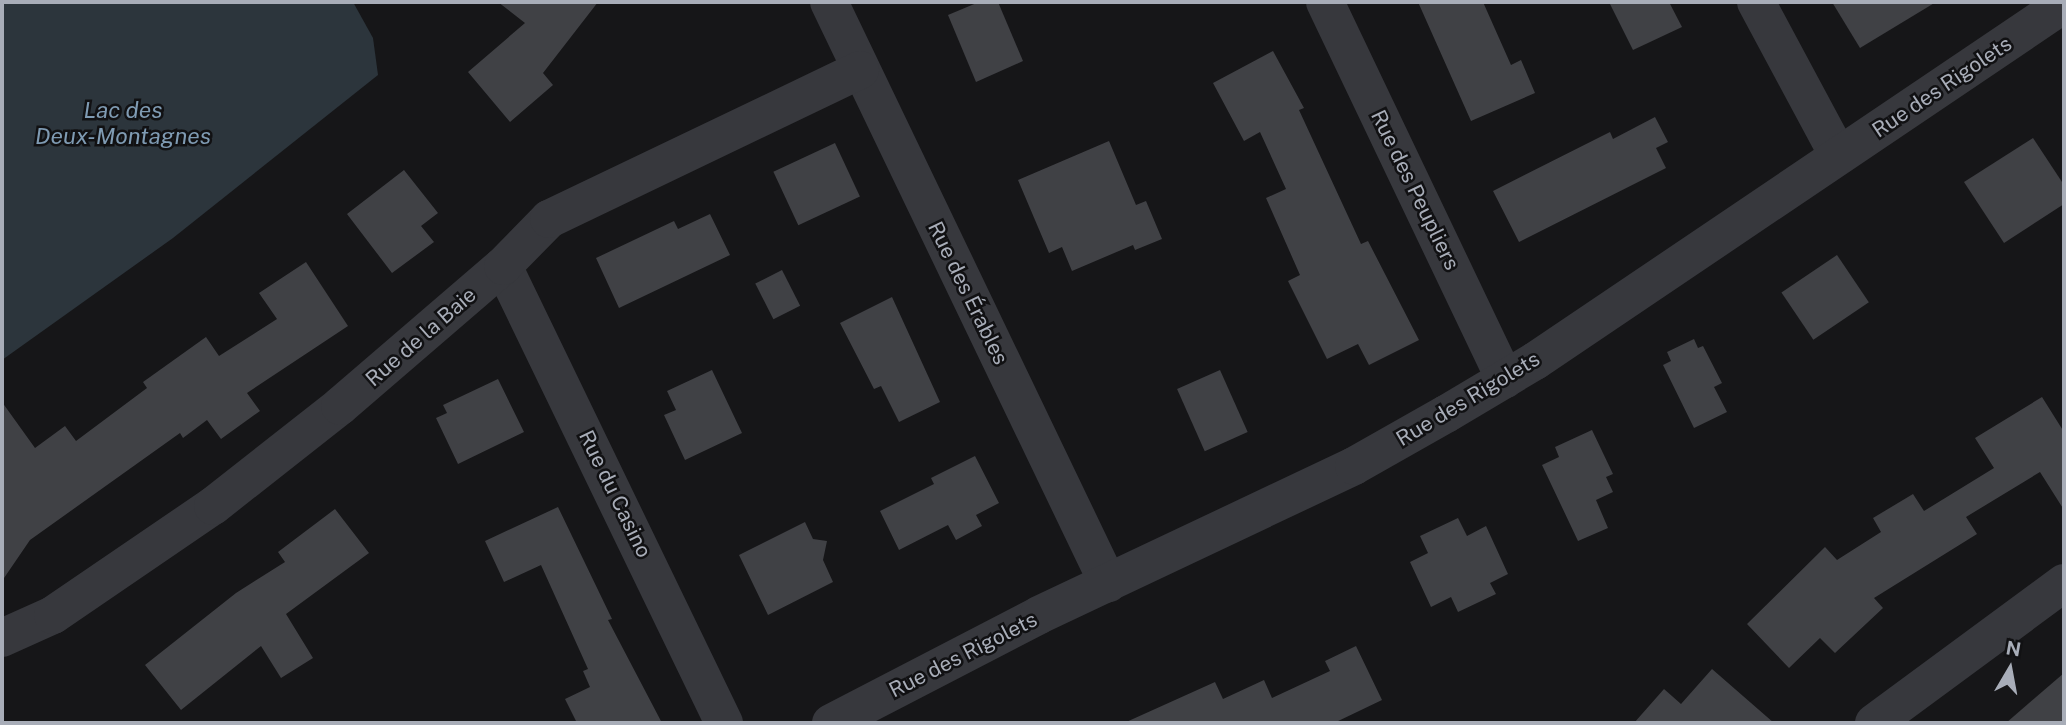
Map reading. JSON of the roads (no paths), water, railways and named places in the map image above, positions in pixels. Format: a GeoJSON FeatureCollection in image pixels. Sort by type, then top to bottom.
{"type":"FeatureCollection","features":[{"type":"Feature","properties":{"kind":"street","name":"Rue des Érables"},"geometry":{"type":"LineString","coordinates":[[829,2],[1108,583]]}},
{"type":"Feature","properties":{"kind":"street","name":"Rue des Peupliers"},"geometry":{"type":"LineString","coordinates":[[1325,2],[1505,379]]}},
{"type":"Feature","properties":{"kind":"street"},"geometry":{"type":"LineString","coordinates":[[1756,2],[1838,155]]}},
{"type":"Feature","properties":{"kind":"street","name":"Rue des Rigolets"},"geometry":{"type":"LineString","coordinates":[[831,723],[1108,583],[1354,466],[1505,379],[2064,4]]}},
{"type":"Feature","properties":{"kind":"street","name":"Rue de la Baie"},"geometry":{"type":"LineString","coordinates":[[2,638],[59,611],[196,519],[323,421],[564,210],[860,70]]}},
{"type":"Feature","properties":{"kind":"street","name":"Rue du Casino"},"geometry":{"type":"LineString","coordinates":[[503,266],[724,723]]}},
{"type":"Feature","properties":{"kind":"street"},"geometry":{"type":"LineString","coordinates":[[1887,719],[2064,583]]}},
{"type":"Feature","properties":{"kind":"water","name":"Lac des Deux-Montagnes"},"geometry":{"type":"Polygon","coordinates":[[[2,2],[353,2],[373,38],[378,75],[173,238],[2,360],[2,2]]]}}]}
